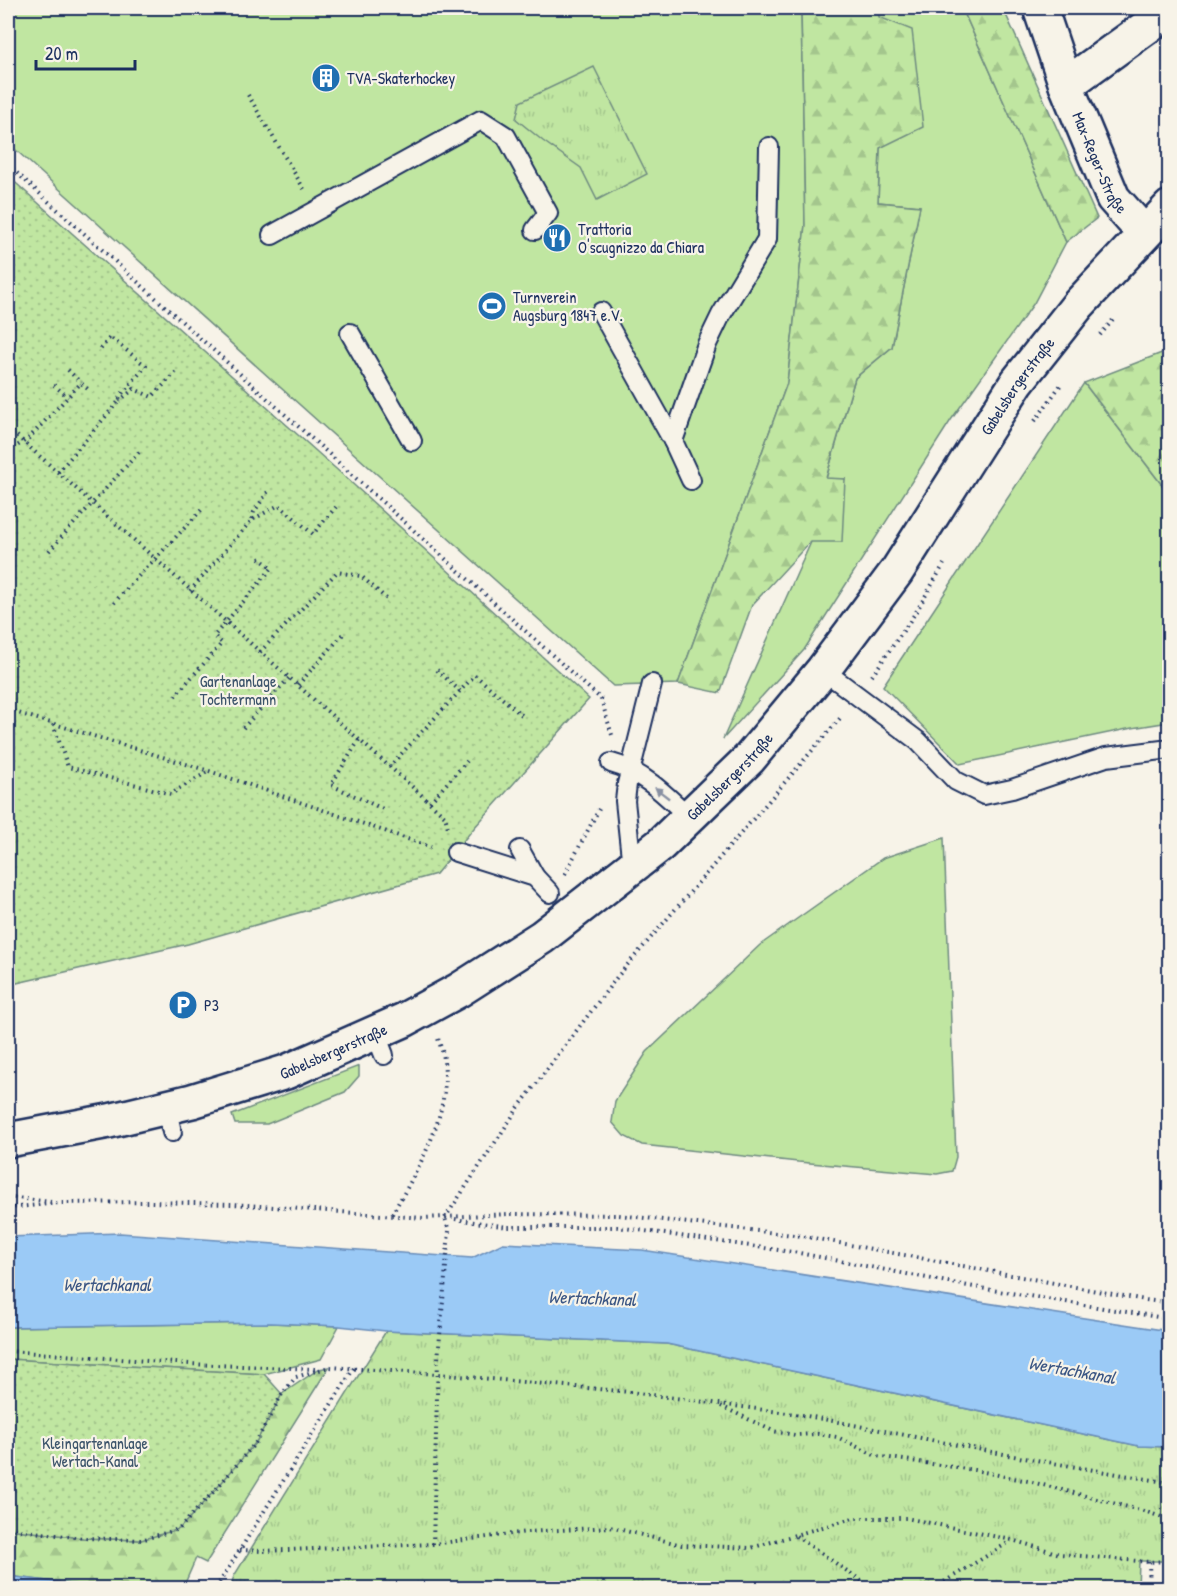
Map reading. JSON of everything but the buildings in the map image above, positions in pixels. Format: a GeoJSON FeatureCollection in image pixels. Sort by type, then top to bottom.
{"type":"FeatureCollection","features":[{"type":"Feature","properties":{"kind":"street","name":"Max-Reger-Straße"},"geometry":{"type":"LineString","coordinates":[[1040,8],[1066,86],[1113,198],[1144,232]]}},
{"type":"Feature","properties":{"kind":"street"},"geometry":{"type":"LineString","coordinates":[[1066,86],[1170,10]]}},
{"type":"Feature","properties":{"kind":"street","name":"Gabelsbergerstraße"},"geometry":{"type":"LineString","coordinates":[[8,1140],[109,1121],[169,1119],[192,1101],[379,1044],[425,1008],[459,990],[542,937],[632,867],[690,818],[749,759],[824,670],[897,571],[1017,382],[1078,305],[1144,232],[1170,207]]}},
{"type":"Feature","properties":{"kind":"lane"},"geometry":{"type":"LineString","coordinates":[[272,235],[481,120],[506,136],[548,213],[535,230]]}},
{"type":"Feature","properties":{"kind":"lane"},"geometry":{"type":"LineString","coordinates":[[673,441],[707,344],[721,315],[767,239],[769,147]]}},
{"type":"Feature","properties":{"kind":"lane"},"geometry":{"type":"LineString","coordinates":[[601,312],[673,441],[691,480]]}},
{"type":"Feature","properties":{"kind":"lane"},"geometry":{"type":"LineString","coordinates":[[350,333],[412,441]]}},
{"type":"Feature","properties":{"kind":"lane"},"geometry":{"type":"LineString","coordinates":[[824,670],[918,741],[956,781],[984,795],[1012,789],[1106,757],[1170,749]]}},
{"type":"Feature","properties":{"kind":"lane"},"geometry":{"type":"LineString","coordinates":[[632,867],[621,766],[652,684]]}},
{"type":"Feature","properties":{"kind":"lane"},"geometry":{"type":"LineString","coordinates":[[621,766],[672,801],[690,818]]}},
{"type":"Feature","properties":{"kind":"lane"},"geometry":{"type":"LineString","coordinates":[[454,849],[535,877]]}},
{"type":"Feature","properties":{"kind":"lane"},"geometry":{"type":"LineString","coordinates":[[520,850],[535,877],[550,893]]}},
{"type":"Feature","properties":{"kind":"path"},"geometry":{"type":"LineString","coordinates":[[248,95],[316,210]]}},
{"type":"Feature","properties":{"kind":"path"},"geometry":{"type":"LineString","coordinates":[[8,165],[601,699],[621,766],[564,877]]}},
{"type":"Feature","properties":{"kind":"path"},"geometry":{"type":"LineString","coordinates":[[100,350],[110,337],[146,366],[120,396],[118,402]]}},
{"type":"Feature","properties":{"kind":"path"},"geometry":{"type":"LineString","coordinates":[[68,370],[90,391]]}},
{"type":"Feature","properties":{"kind":"path"},"geometry":{"type":"LineString","coordinates":[[58,472],[118,402],[134,389],[152,398],[178,370]]}},
{"type":"Feature","properties":{"kind":"path"},"geometry":{"type":"LineString","coordinates":[[8,453],[29,438],[81,383]]}},
{"type":"Feature","properties":{"kind":"path"},"geometry":{"type":"LineString","coordinates":[[54,385],[68,397]]}},
{"type":"Feature","properties":{"kind":"path"},"geometry":{"type":"LineString","coordinates":[[8,428],[445,816],[454,849],[436,849],[209,771],[8,710]]}},
{"type":"Feature","properties":{"kind":"path"},"geometry":{"type":"LineString","coordinates":[[49,551],[139,452]]}},
{"type":"Feature","properties":{"kind":"path"},"geometry":{"type":"LineString","coordinates":[[252,520],[254,512],[269,490]]}},
{"type":"Feature","properties":{"kind":"path"},"geometry":{"type":"LineString","coordinates":[[190,591],[252,520],[279,505],[313,534],[336,507]]}},
{"type":"Feature","properties":{"kind":"path"},"geometry":{"type":"LineString","coordinates":[[114,603],[204,507]]}},
{"type":"Feature","properties":{"kind":"path"},"geometry":{"type":"LineString","coordinates":[[174,696],[222,643],[214,636],[272,568],[259,558]]}},
{"type":"Feature","properties":{"kind":"path"},"geometry":{"type":"LineString","coordinates":[[260,652],[337,572],[361,576],[389,601]]}},
{"type":"Feature","properties":{"kind":"path"},"geometry":{"type":"LineString","coordinates":[[298,685],[345,632]]}},
{"type":"Feature","properties":{"kind":"path"},"geometry":{"type":"LineString","coordinates":[[437,670],[460,691]]}},
{"type":"Feature","properties":{"kind":"path"},"geometry":{"type":"LineString","coordinates":[[389,767],[475,675],[524,717]]}},
{"type":"Feature","properties":{"kind":"path"},"geometry":{"type":"LineString","coordinates":[[243,728],[289,678]]}},
{"type":"Feature","properties":{"kind":"path"},"geometry":{"type":"LineString","coordinates":[[53,724],[68,767],[171,794],[209,771]]}},
{"type":"Feature","properties":{"kind":"path"},"geometry":{"type":"LineString","coordinates":[[359,741],[331,785],[383,809]]}},
{"type":"Feature","properties":{"kind":"path"},"geometry":{"type":"LineString","coordinates":[[430,802],[467,760]]}},
{"type":"Feature","properties":{"kind":"path"},"geometry":{"type":"LineString","coordinates":[[392,1214],[432,1138],[443,1097],[444,1061],[436,1031],[425,1008]]}},
{"type":"Feature","properties":{"kind":"path"},"geometry":{"type":"LineString","coordinates":[[8,1197],[59,1203]]}},
{"type":"Feature","properties":{"kind":"path"},"geometry":{"type":"LineString","coordinates":[[8,1209],[59,1203],[233,1204],[323,1212],[445,1218],[508,1227],[616,1227],[799,1253],[980,1288],[1170,1319]]}},
{"type":"Feature","properties":{"kind":"path"},"geometry":{"type":"LineString","coordinates":[[445,1218],[509,1214],[619,1215],[802,1236],[1170,1303]]}},
{"type":"Feature","properties":{"kind":"path"},"geometry":{"type":"LineString","coordinates":[[433,1544],[438,1359],[449,1231],[445,1218]]}},
{"type":"Feature","properties":{"kind":"path"},"geometry":{"type":"LineString","coordinates":[[8,1351],[190,1365],[319,1369]]}},
{"type":"Feature","properties":{"kind":"path"},"geometry":{"type":"LineString","coordinates":[[8,1529],[83,1538],[141,1540],[179,1528],[256,1442],[282,1394],[296,1377],[329,1367],[438,1374],[630,1392],[802,1415],[1024,1458],[1170,1483]]}},
{"type":"Feature","properties":{"kind":"path"},"geometry":{"type":"LineString","coordinates":[[216,1588],[354,1368]]}},
{"type":"Feature","properties":{"kind":"path"},"geometry":{"type":"LineString","coordinates":[[718,1404],[773,1431],[837,1437],[876,1456],[974,1470],[1028,1481],[1170,1520]]}},
{"type":"Feature","properties":{"kind":"path"},"geometry":{"type":"LineString","coordinates":[[240,1550],[433,1544],[527,1532],[610,1527],[682,1545],[751,1548],[853,1518],[906,1518],[1012,1540],[1060,1554],[1170,1562]]}},
{"type":"Feature","properties":{"kind":"path"},"geometry":{"type":"LineString","coordinates":[[796,1536],[872,1588]]}},
{"type":"Feature","properties":{"kind":"path"},"geometry":{"type":"LineString","coordinates":[[934,1588],[1012,1540]]}},
{"type":"Feature","properties":{"kind":"path"},"geometry":{"type":"LineString","coordinates":[[1149,1562],[1150,1588]]}},
{"type":"Feature","properties":{"kind":"green space","name":"Turnverein Augsburg 1847 e.V."},"geometry":{"type":"Polygon","coordinates":[[[8,8],[801,8],[805,225],[787,383],[678,684],[613,686],[8,143],[8,8]]]}},
{"type":"Feature","properties":{"kind":"green space"},"geometry":{"type":"Polygon","coordinates":[[[801,8],[878,8],[879,17],[912,30],[923,127],[880,148],[878,202],[920,206],[892,347],[855,378],[826,478],[845,479],[842,542],[810,542],[752,605],[720,693],[678,684],[787,383],[805,225],[801,8]]]}},
{"type":"Feature","properties":{"kind":"green space"},"geometry":{"type":"Polygon","coordinates":[[[878,8],[962,8],[1066,242],[1034,303],[951,420],[804,650],[723,739],[811,542],[845,479],[826,479],[855,378],[892,347],[920,206],[878,202],[880,148],[878,8]]]}},
{"type":"Feature","properties":{"kind":"green space"},"geometry":{"type":"Polygon","coordinates":[[[962,8],[1003,8],[1097,218],[1066,242],[962,8]]]}},
{"type":"Feature","properties":{"kind":"green space"},"geometry":{"type":"Polygon","coordinates":[[[594,67],[647,174],[597,200],[581,168],[516,119],[520,102],[594,67]]]}},
{"type":"Feature","properties":{"kind":"green space","name":"Gartenanlage Tochtermann"},"geometry":{"type":"Polygon","coordinates":[[[8,176],[344,476],[589,699],[436,874],[188,944],[8,985],[8,176]]]}},
{"type":"Feature","properties":{"kind":"green space"},"geometry":{"type":"Polygon","coordinates":[[[1167,351],[1170,354],[1169,494],[1084,383],[1167,351]]]}},
{"type":"Feature","properties":{"kind":"green space"},"geometry":{"type":"Polygon","coordinates":[[[1084,383],[1169,494],[1169,722],[960,764],[883,686],[1084,383]]]}},
{"type":"Feature","properties":{"kind":"green space"},"geometry":{"type":"Polygon","coordinates":[[[944,838],[956,1157],[952,1171],[937,1174],[798,1162],[642,1145],[624,1136],[612,1122],[615,1101],[647,1052],[760,945],[883,858],[944,838]]]}},
{"type":"Feature","properties":{"kind":"green space"},"geometry":{"type":"Polygon","coordinates":[[[359,1066],[359,1076],[345,1092],[267,1124],[235,1124],[232,1115],[359,1066]]]}},
{"type":"Feature","properties":{"kind":"green space"},"geometry":{"type":"Polygon","coordinates":[[[271,1323],[339,1326],[321,1359],[264,1374],[8,1359],[8,1327],[271,1323]]]}},
{"type":"Feature","properties":{"kind":"green space"},"geometry":{"type":"Polygon","coordinates":[[[386,1331],[667,1344],[1139,1446],[1169,1447],[1169,1571],[1168,1561],[1139,1561],[1138,1588],[230,1588],[234,1576],[386,1331]]]}},
{"type":"Feature","properties":{"kind":"green space","name":"Kleingartenanlage Wertach-Kanal"},"geometry":{"type":"Polygon","coordinates":[[[8,1359],[264,1374],[282,1394],[256,1442],[179,1529],[141,1540],[83,1538],[8,1529],[8,1359]]]}},
{"type":"Feature","properties":{"kind":"green space"},"geometry":{"type":"Polygon","coordinates":[[[329,1367],[206,1563],[196,1558],[183,1588],[102,1588],[8,1576],[8,1529],[83,1538],[141,1540],[256,1442],[282,1394],[319,1369],[329,1367]]]}},
{"type":"Feature","properties":{"kind":"water","name":"Wertachkanal"},"geometry":{"type":"Polygon","coordinates":[[[120,1233],[472,1258],[503,1243],[642,1250],[1169,1331],[1169,1447],[1139,1446],[667,1344],[386,1331],[271,1323],[8,1327],[8,1237],[120,1233]]]}},
{"type":"Feature","properties":{"kind":"water"},"geometry":{"type":"Polygon","coordinates":[[[8,1576],[102,1588],[8,1588],[8,1576]]]}},
{"type":"Feature","properties":{"kind":"place","name":"TVA-Skaterhockey"},"geometry":{"type":"Point","coordinates":[326,78]}},
{"type":"Feature","properties":{"kind":"place","name":"Trattoria O'scugnizzo da Chiara"},"geometry":{"type":"Point","coordinates":[557,238]}},
{"type":"Feature","properties":{"kind":"place","name":"Turnverein Augsburg 1847 e.V."},"geometry":{"type":"Point","coordinates":[492,306]}},
{"type":"Feature","properties":{"kind":"place","name":"P3"},"geometry":{"type":"Point","coordinates":[183,1005]}}]}
